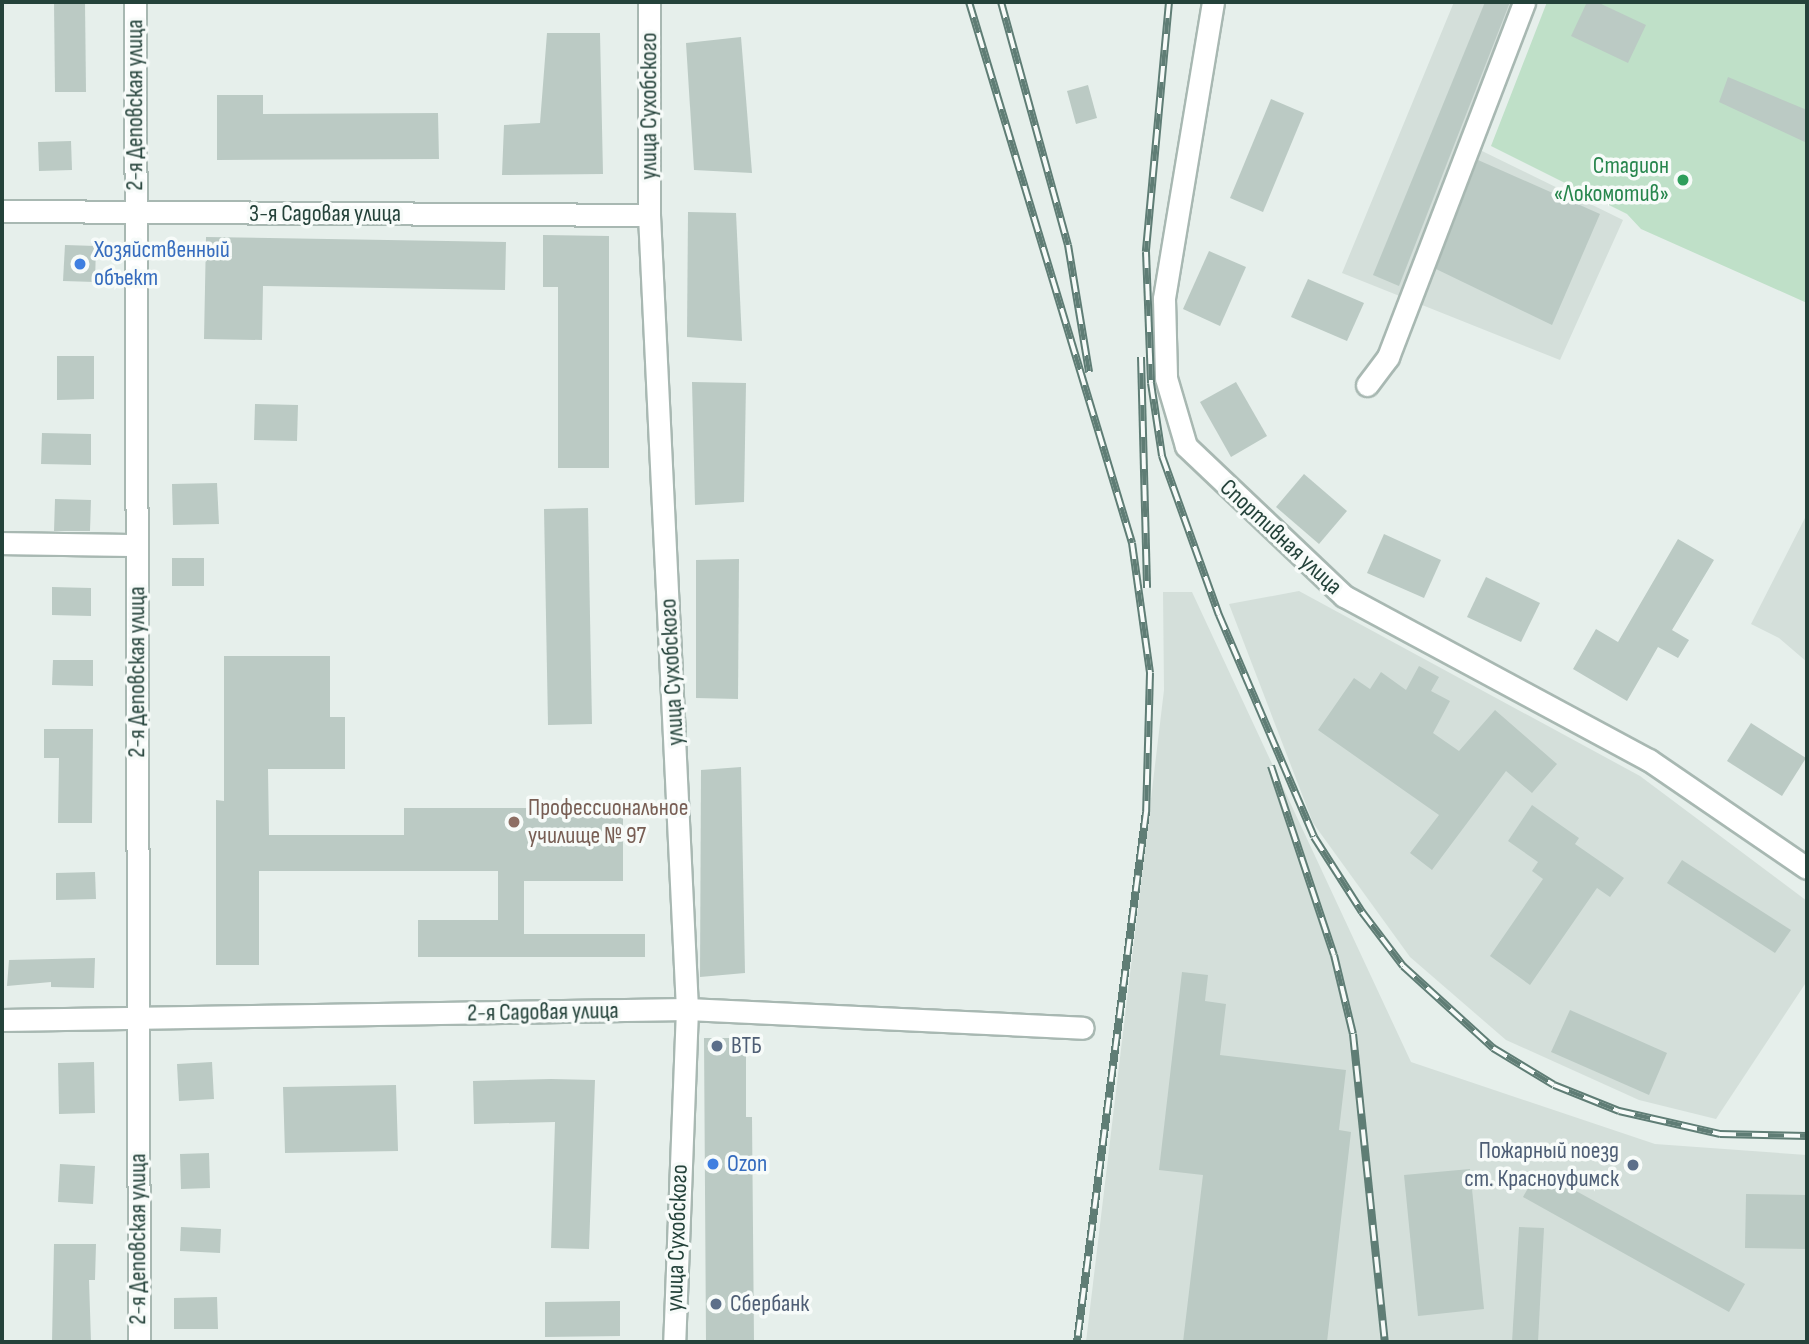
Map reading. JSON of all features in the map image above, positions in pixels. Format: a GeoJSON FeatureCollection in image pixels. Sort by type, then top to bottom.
{"type":"FeatureCollection","features":[{"type":"Feature","properties":{"kind":"street","name":"2-я Деповская улица"},"geometry":{"type":"LineString","coordinates":[[135,2],[139,1342]]}},
{"type":"Feature","properties":{"kind":"street","name":"улица Сухобского"},"geometry":{"type":"LineString","coordinates":[[649,2],[649,215],[687,1009],[674,1342]]}},
{"type":"Feature","properties":{"kind":"street","name":"Спортивная улица"},"geometry":{"type":"LineString","coordinates":[[1213,2],[1164,299],[1166,378],[1186,446],[1344,596],[1649,760],[1807,868]]}},
{"type":"Feature","properties":{"kind":"street"},"geometry":{"type":"LineString","coordinates":[[1367,385],[1388,357],[1524,2]]}},
{"type":"Feature","properties":{"kind":"street","name":"3-я Садовая улица"},"geometry":{"type":"LineString","coordinates":[[2,211],[649,215]]}},
{"type":"Feature","properties":{"kind":"street"},"geometry":{"type":"LineString","coordinates":[[2,542],[136,544]]}},
{"type":"Feature","properties":{"kind":"street","name":"2-я Садовая улица"},"geometry":{"type":"LineString","coordinates":[[2,1020],[687,1009],[1083,1028]]}},
{"type":"Feature","properties":{"kind":"shaded area"},"geometry":{"type":"Polygon","coordinates":[[[1454,2],[1538,2],[1480,150],[1623,220],[1560,360],[1342,273],[1454,2]]]}},
{"type":"Feature","properties":{"kind":"shaded area"},"geometry":{"type":"Polygon","coordinates":[[[1807,514],[1807,662],[1779,638],[1751,624],[1807,514]]]}},
{"type":"Feature","properties":{"kind":"shaded area"},"geometry":{"type":"Polygon","coordinates":[[[1299,591],[1640,776],[1807,901],[1807,981],[1716,1119],[1639,1100],[1506,1040],[1410,957],[1313,823],[1229,604],[1299,591]]]}},
{"type":"Feature","properties":{"kind":"shaded area"},"geometry":{"type":"Polygon","coordinates":[[[1163,592],[1192,592],[1411,1062],[1655,1144],[1807,1155],[1807,1342],[1086,1342],[1164,690],[1163,592]]]}},
{"type":"Feature","properties":{"kind":"green space","name":"Стадион «Локомотив»"},"geometry":{"type":"Polygon","coordinates":[[[1547,2],[1807,2],[1807,303],[1641,229],[1627,214],[1491,146],[1547,2]]]}},
{"type":"Feature","properties":{"kind":"building"},"geometry":{"type":"Polygon","coordinates":[[[54,2],[85,2],[86,92],[55,92],[54,2]]]}},
{"type":"Feature","properties":{"kind":"building"},"geometry":{"type":"Polygon","coordinates":[[[1485,2],[1510,2],[1399,286],[1373,275],[1485,2]]]}},
{"type":"Feature","properties":{"kind":"building"},"geometry":{"type":"Polygon","coordinates":[[[1587,2],[1597,2],[1646,25],[1628,63],[1571,36],[1587,2]]]}},
{"type":"Feature","properties":{"kind":"building"},"geometry":{"type":"Polygon","coordinates":[[[547,33],[600,33],[603,174],[502,175],[504,125],[540,123],[547,33]]]}},
{"type":"Feature","properties":{"kind":"building"},"geometry":{"type":"Polygon","coordinates":[[[741,37],[752,173],[694,170],[686,43],[741,37]]]}},
{"type":"Feature","properties":{"kind":"building"},"geometry":{"type":"Polygon","coordinates":[[[1728,77],[1807,110],[1807,143],[1719,102],[1728,77]]]}},
{"type":"Feature","properties":{"kind":"building"},"geometry":{"type":"Polygon","coordinates":[[[1088,85],[1097,118],[1076,124],[1067,91],[1088,85]]]}},
{"type":"Feature","properties":{"kind":"building"},"geometry":{"type":"Polygon","coordinates":[[[217,95],[263,95],[263,114],[438,113],[439,159],[217,160],[217,95]]]}},
{"type":"Feature","properties":{"kind":"building"},"geometry":{"type":"Polygon","coordinates":[[[1271,99],[1304,113],[1263,212],[1230,198],[1271,99]]]}},
{"type":"Feature","properties":{"kind":"building"},"geometry":{"type":"Polygon","coordinates":[[[71,141],[72,170],[39,171],[38,142],[71,141]]]}},
{"type":"Feature","properties":{"kind":"building"},"geometry":{"type":"Polygon","coordinates":[[[1478,160],[1600,214],[1552,325],[1436,269],[1478,160]]]}},
{"type":"Feature","properties":{"kind":"building"},"geometry":{"type":"Polygon","coordinates":[[[688,212],[736,213],[742,341],[687,337],[688,212]]]}},
{"type":"Feature","properties":{"kind":"building"},"geometry":{"type":"Polygon","coordinates":[[[543,235],[609,236],[609,468],[558,468],[558,287],[543,287],[543,235]]]}},
{"type":"Feature","properties":{"kind":"building"},"geometry":{"type":"Polygon","coordinates":[[[206,237],[506,242],[505,290],[263,286],[262,340],[204,339],[206,237]]]}},
{"type":"Feature","properties":{"kind":"building","name":"Хозяйственный объект"},"geometry":{"type":"Polygon","coordinates":[[[65,245],[96,246],[95,282],[63,281],[65,245]]]}},
{"type":"Feature","properties":{"kind":"building"},"geometry":{"type":"Polygon","coordinates":[[[1209,251],[1246,267],[1220,326],[1183,309],[1209,251]]]}},
{"type":"Feature","properties":{"kind":"building"},"geometry":{"type":"Polygon","coordinates":[[[1308,279],[1364,303],[1347,341],[1291,317],[1308,279]]]}},
{"type":"Feature","properties":{"kind":"building"},"geometry":{"type":"Polygon","coordinates":[[[57,356],[94,356],[94,399],[57,400],[57,356]]]}},
{"type":"Feature","properties":{"kind":"building"},"geometry":{"type":"Polygon","coordinates":[[[692,382],[746,383],[744,502],[695,505],[692,382]]]}},
{"type":"Feature","properties":{"kind":"building"},"geometry":{"type":"Polygon","coordinates":[[[1236,382],[1267,436],[1231,457],[1200,402],[1236,382]]]}},
{"type":"Feature","properties":{"kind":"building"},"geometry":{"type":"Polygon","coordinates":[[[255,404],[298,405],[297,441],[254,440],[255,404]]]}},
{"type":"Feature","properties":{"kind":"building"},"geometry":{"type":"Polygon","coordinates":[[[42,433],[91,434],[91,465],[41,464],[42,433]]]}},
{"type":"Feature","properties":{"kind":"building"},"geometry":{"type":"Polygon","coordinates":[[[1304,474],[1347,511],[1319,544],[1276,507],[1304,474]]]}},
{"type":"Feature","properties":{"kind":"building"},"geometry":{"type":"Polygon","coordinates":[[[217,483],[219,524],[173,525],[172,484],[217,483]]]}},
{"type":"Feature","properties":{"kind":"building"},"geometry":{"type":"Polygon","coordinates":[[[55,499],[91,500],[90,531],[54,531],[55,499]]]}},
{"type":"Feature","properties":{"kind":"building"},"geometry":{"type":"Polygon","coordinates":[[[588,508],[592,724],[548,725],[544,509],[588,508]]]}},
{"type":"Feature","properties":{"kind":"building"},"geometry":{"type":"Polygon","coordinates":[[[1384,534],[1441,560],[1424,598],[1367,573],[1384,534]]]}},
{"type":"Feature","properties":{"kind":"building"},"geometry":{"type":"Polygon","coordinates":[[[1678,539],[1714,560],[1672,630],[1689,640],[1678,658],[1658,647],[1627,701],[1573,669],[1596,629],[1618,642],[1678,539]]]}},
{"type":"Feature","properties":{"kind":"building"},"geometry":{"type":"Polygon","coordinates":[[[172,558],[204,558],[204,586],[172,586],[172,558]]]}},
{"type":"Feature","properties":{"kind":"building"},"geometry":{"type":"Polygon","coordinates":[[[739,559],[738,699],[696,698],[696,560],[739,559]]]}},
{"type":"Feature","properties":{"kind":"building"},"geometry":{"type":"Polygon","coordinates":[[[1486,577],[1540,603],[1521,642],[1467,617],[1486,577]]]}},
{"type":"Feature","properties":{"kind":"building"},"geometry":{"type":"Polygon","coordinates":[[[52,587],[91,588],[91,616],[52,615],[52,587]]]}},
{"type":"Feature","properties":{"kind":"building","name":"Профессиональное училище № 97"},"geometry":{"type":"Polygon","coordinates":[[[224,656],[330,656],[330,717],[345,717],[345,769],[268,769],[269,835],[404,835],[404,808],[623,808],[623,881],[524,881],[524,934],[645,934],[645,957],[418,957],[418,920],[498,920],[498,871],[259,871],[259,965],[216,965],[216,800],[224,801],[224,656]]]}},
{"type":"Feature","properties":{"kind":"building"},"geometry":{"type":"Polygon","coordinates":[[[53,660],[93,660],[93,686],[52,685],[53,660]]]}},
{"type":"Feature","properties":{"kind":"building"},"geometry":{"type":"Polygon","coordinates":[[[1419,666],[1439,677],[1431,691],[1450,701],[1433,733],[1459,751],[1495,710],[1557,764],[1532,793],[1506,771],[1432,870],[1410,853],[1439,815],[1318,730],[1354,678],[1370,689],[1381,672],[1406,690],[1419,666]]]}},
{"type":"Feature","properties":{"kind":"building"},"geometry":{"type":"Polygon","coordinates":[[[1751,723],[1806,758],[1782,796],[1727,761],[1751,723]]]}},
{"type":"Feature","properties":{"kind":"building"},"geometry":{"type":"Polygon","coordinates":[[[44,729],[93,729],[92,823],[58,823],[59,758],[44,758],[44,729]]]}},
{"type":"Feature","properties":{"kind":"building"},"geometry":{"type":"Polygon","coordinates":[[[741,767],[745,973],[700,977],[701,770],[741,767]]]}},
{"type":"Feature","properties":{"kind":"building"},"geometry":{"type":"Polygon","coordinates":[[[1532,805],[1579,838],[1575,844],[1624,878],[1610,897],[1597,888],[1530,985],[1490,956],[1543,879],[1532,871],[1538,862],[1508,841],[1532,805]]]}},
{"type":"Feature","properties":{"kind":"building"},"geometry":{"type":"Polygon","coordinates":[[[1682,860],[1791,930],[1775,953],[1667,883],[1682,860]]]}},
{"type":"Feature","properties":{"kind":"building"},"geometry":{"type":"Polygon","coordinates":[[[95,872],[96,899],[56,900],[56,873],[95,872]]]}},
{"type":"Feature","properties":{"kind":"building"},"geometry":{"type":"Polygon","coordinates":[[[95,958],[94,988],[51,987],[51,982],[7,986],[9,960],[95,958]]]}},
{"type":"Feature","properties":{"kind":"building"},"geometry":{"type":"Polygon","coordinates":[[[1182,972],[1208,975],[1205,1001],[1226,1004],[1220,1055],[1346,1070],[1339,1130],[1351,1132],[1327,1342],[1183,1342],[1203,1175],[1159,1170],[1182,972]]]}},
{"type":"Feature","properties":{"kind":"building"},"geometry":{"type":"Polygon","coordinates":[[[1570,1010],[1667,1053],[1649,1095],[1551,1052],[1570,1010]]]}},
{"type":"Feature","properties":{"kind":"building"},"geometry":{"type":"Polygon","coordinates":[[[704,1038],[746,1038],[746,1117],[752,1117],[754,1342],[706,1342],[704,1038]]]}},
{"type":"Feature","properties":{"kind":"building"},"geometry":{"type":"Polygon","coordinates":[[[94,1062],[95,1113],[59,1114],[58,1063],[94,1062]]]}},
{"type":"Feature","properties":{"kind":"building"},"geometry":{"type":"Polygon","coordinates":[[[212,1062],[214,1099],[179,1101],[177,1064],[212,1062]]]}},
{"type":"Feature","properties":{"kind":"building"},"geometry":{"type":"Polygon","coordinates":[[[595,1080],[589,1249],[551,1248],[555,1122],[474,1124],[473,1081],[595,1080]]]}},
{"type":"Feature","properties":{"kind":"building"},"geometry":{"type":"Polygon","coordinates":[[[396,1085],[398,1151],[285,1153],[283,1087],[396,1085]]]}},
{"type":"Feature","properties":{"kind":"building"},"geometry":{"type":"Polygon","coordinates":[[[209,1153],[210,1188],[181,1189],[180,1154],[209,1153]]]}},
{"type":"Feature","properties":{"kind":"building"},"geometry":{"type":"Polygon","coordinates":[[[60,1164],[95,1166],[93,1204],[58,1202],[60,1164]]]}},
{"type":"Feature","properties":{"kind":"building"},"geometry":{"type":"Polygon","coordinates":[[[1470,1169],[1484,1309],[1418,1316],[1404,1175],[1470,1169]]]}},
{"type":"Feature","properties":{"kind":"building"},"geometry":{"type":"Polygon","coordinates":[[[1538,1170],[1745,1284],[1729,1312],[1523,1197],[1538,1170]]]}},
{"type":"Feature","properties":{"kind":"building"},"geometry":{"type":"Polygon","coordinates":[[[1746,1194],[1807,1195],[1807,1249],[1745,1248],[1746,1194]]]}},
{"type":"Feature","properties":{"kind":"building"},"geometry":{"type":"Polygon","coordinates":[[[181,1227],[221,1229],[220,1253],[180,1251],[181,1227]]]}},
{"type":"Feature","properties":{"kind":"building"},"geometry":{"type":"Polygon","coordinates":[[[1519,1227],[1544,1228],[1538,1342],[1512,1342],[1519,1227]]]}},
{"type":"Feature","properties":{"kind":"building"},"geometry":{"type":"Polygon","coordinates":[[[54,1244],[96,1244],[95,1280],[89,1280],[91,1342],[52,1342],[54,1244]]]}},
{"type":"Feature","properties":{"kind":"building"},"geometry":{"type":"Polygon","coordinates":[[[217,1297],[218,1329],[174,1329],[174,1298],[217,1297]]]}},
{"type":"Feature","properties":{"kind":"building"},"geometry":{"type":"Polygon","coordinates":[[[620,1301],[620,1336],[545,1337],[545,1302],[620,1301]]]}},
{"type":"Feature","properties":{"kind":"railway"},"geometry":{"type":"LineString","coordinates":[[969,2],[1132,543],[1150,673],[1146,812],[1077,1342]]}},
{"type":"Feature","properties":{"kind":"railway"},"geometry":{"type":"LineString","coordinates":[[1001,2],[1068,245],[1089,372]]}},
{"type":"Feature","properties":{"kind":"railway"},"geometry":{"type":"LineString","coordinates":[[1169,2],[1146,252],[1151,383],[1162,456],[1219,615],[1314,837],[1362,912],[1403,966],[1493,1048],[1554,1085],[1619,1111],[1720,1134],[1807,1136]]}},
{"type":"Feature","properties":{"kind":"railway"},"geometry":{"type":"LineString","coordinates":[[1141,357],[1147,588]]}},
{"type":"Feature","properties":{"kind":"railway"},"geometry":{"type":"LineString","coordinates":[[1271,766],[1334,955],[1353,1034],[1385,1342]]}},
{"type":"Feature","properties":{"kind":"place","name":"Стадион «Локомотив»"},"geometry":{"type":"Point","coordinates":[1683,180]}},
{"type":"Feature","properties":{"kind":"place","name":"Хозяйственный объект"},"geometry":{"type":"Point","coordinates":[80,264]}},
{"type":"Feature","properties":{"kind":"place","name":"Профессиональное училище № 97"},"geometry":{"type":"Point","coordinates":[514,822]}},
{"type":"Feature","properties":{"kind":"place","name":"ВТБ"},"geometry":{"type":"Point","coordinates":[717,1046]}},
{"type":"Feature","properties":{"kind":"place","name":"Ozon"},"geometry":{"type":"Point","coordinates":[713,1164]}},
{"type":"Feature","properties":{"kind":"place","name":"Пожарный поезд ст. Красноуфимск"},"geometry":{"type":"Point","coordinates":[1633,1165]}},
{"type":"Feature","properties":{"kind":"place","name":"Сбербанк"},"geometry":{"type":"Point","coordinates":[716,1304]}}]}
